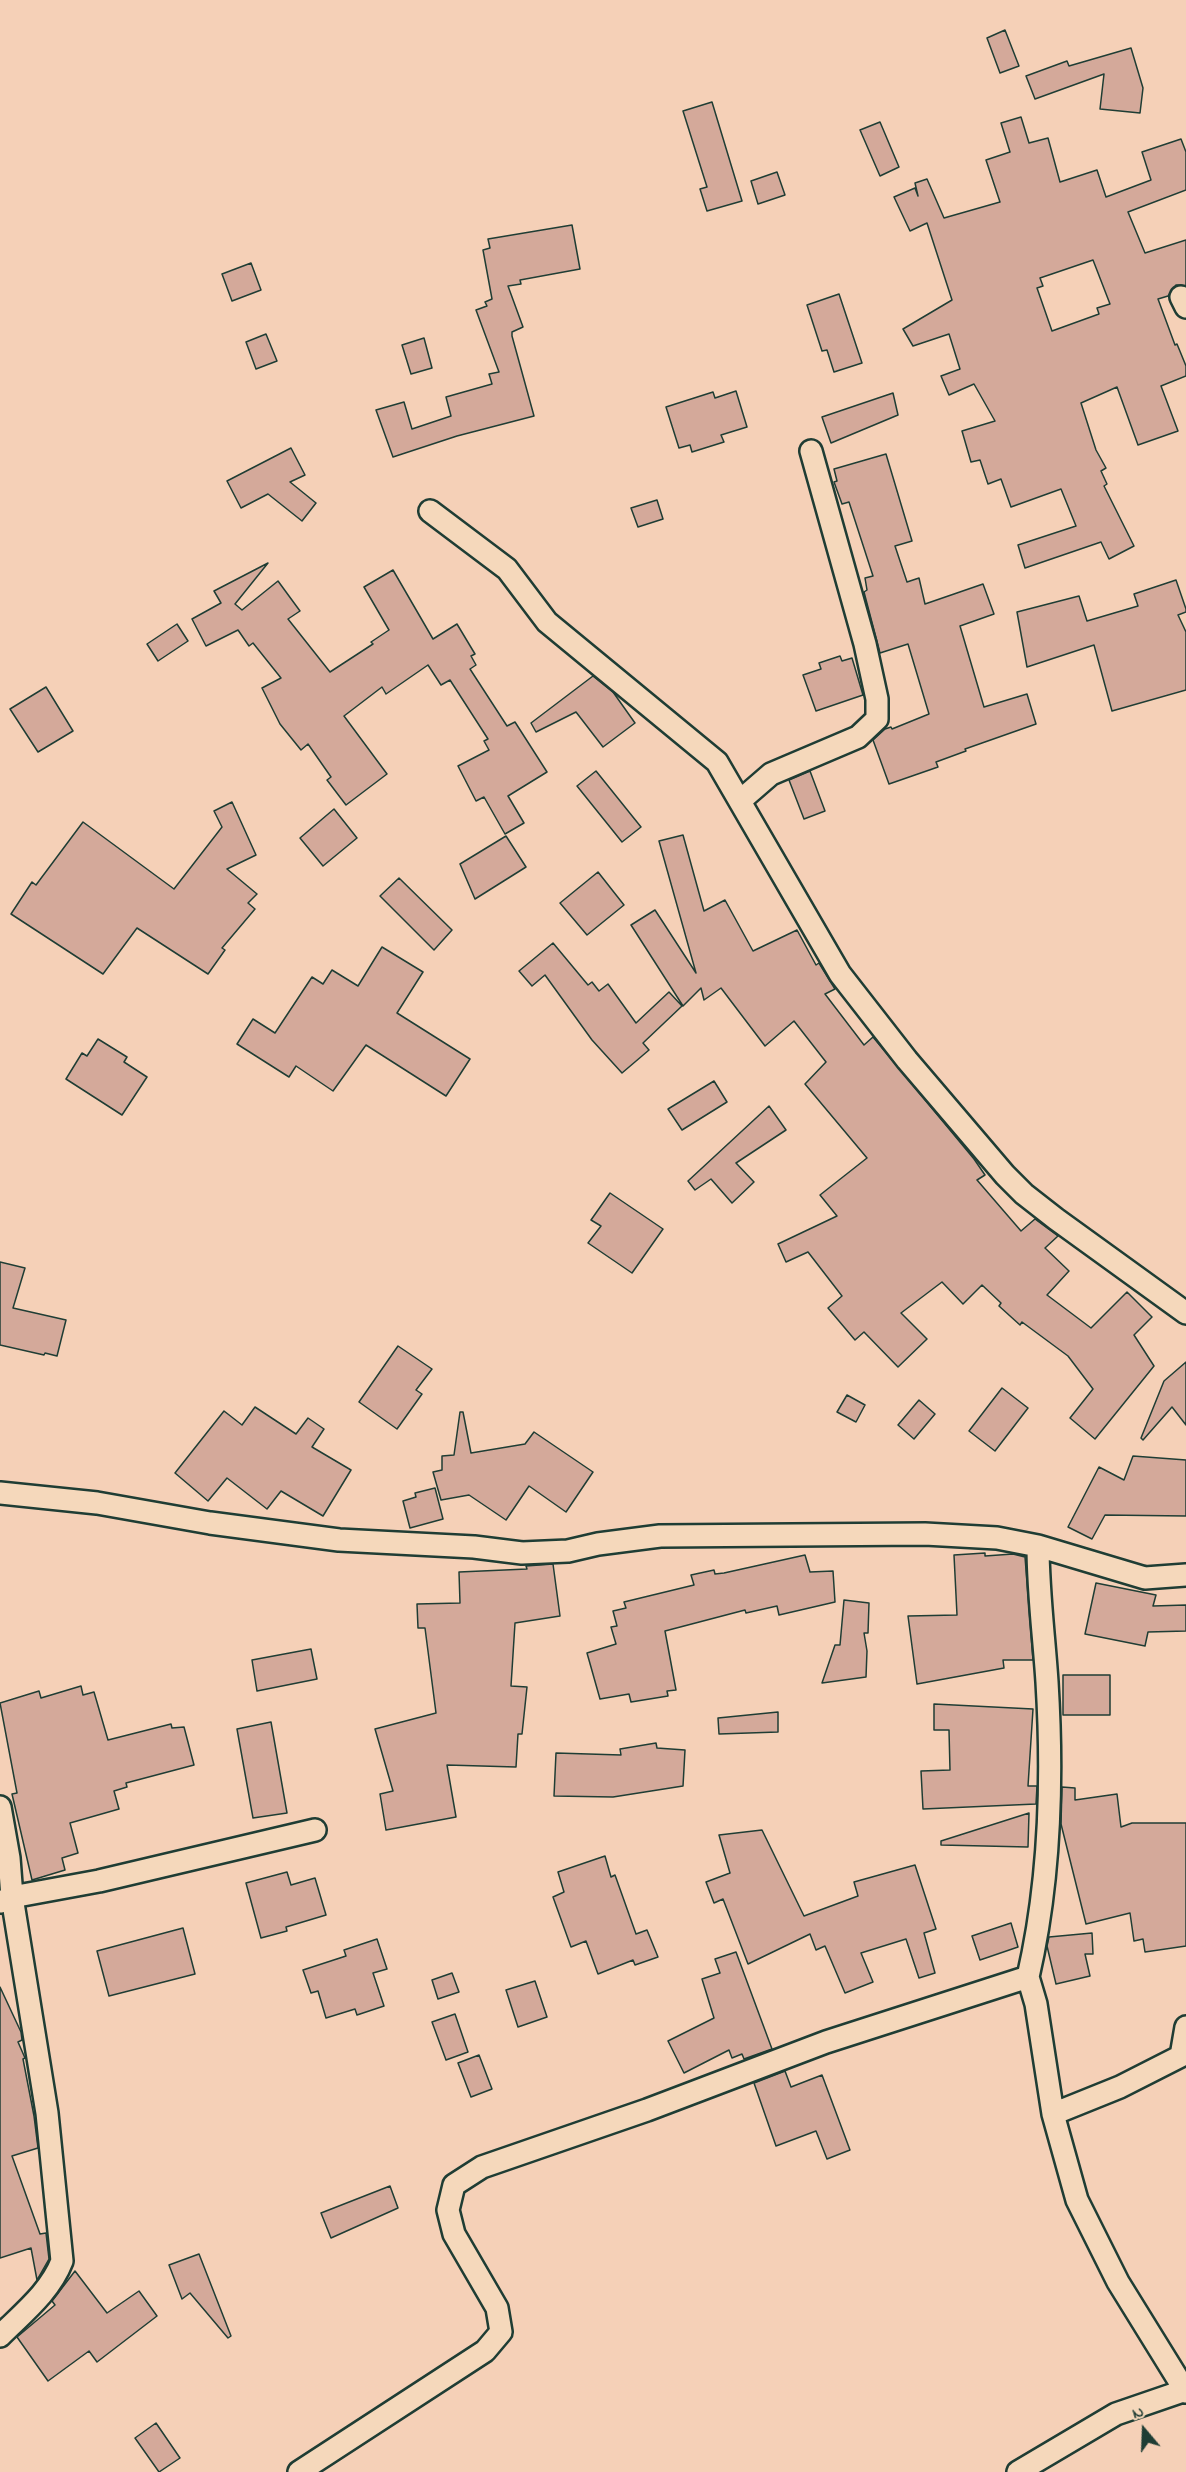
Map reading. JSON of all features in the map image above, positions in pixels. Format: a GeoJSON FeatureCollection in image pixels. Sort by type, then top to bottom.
{"type":"FeatureCollection","features":[{"type":"Feature","properties":{"kind":"street"},"geometry":{"type":"LineString","coordinates":[[741,800],[771,774],[858,737],[877,719],[877,699],[865,644],[811,450]]}},
{"type":"Feature","properties":{"kind":"street"},"geometry":{"type":"LineString","coordinates":[[430,511],[507,568],[547,622],[717,762],[741,800],[751,823],[789,890],[858,999],[1005,1174],[1024,1194],[1056,1219],[1186,1313]]}},
{"type":"Feature","properties":{"kind":"street"},"geometry":{"type":"LineString","coordinates":[[0,1493],[97,1503],[210,1523],[339,1540],[462,1546],[522,1553],[568,1551],[598,1544],[660,1536],[925,1534],[997,1538],[1038,1545],[1145,1578],[1186,1575]]}},
{"type":"Feature","properties":{"kind":"street"},"geometry":{"type":"LineString","coordinates":[[1018,2472],[1116,2414],[1186,2391],[1118,2282],[1077,2200],[1053,2115],[1037,2014],[1028,1977],[1038,1935],[1050,1807],[1047,1683],[1039,1606],[1038,1545]]}},
{"type":"Feature","properties":{"kind":"street"},"geometry":{"type":"LineString","coordinates":[[0,1807],[9,1858],[6,1900],[47,2113],[62,2261],[56,2277],[42,2295],[0,2336]]}},
{"type":"Feature","properties":{"kind":"street"},"geometry":{"type":"LineString","coordinates":[[6,1900],[99,1881],[315,1830]]}},
{"type":"Feature","properties":{"kind":"street"},"geometry":{"type":"LineString","coordinates":[[299,2472],[485,2351],[501,2332],[497,2308],[454,2234],[448,2210],[454,2185],[482,2167],[647,2110],[826,2042],[1028,1977]]}},
{"type":"Feature","properties":{"kind":"street"},"geometry":{"type":"LineString","coordinates":[[1053,2115],[1120,2087],[1183,2055],[1186,2027]]}},
{"type":"Feature","properties":{"kind":"building"},"geometry":{"type":"Polygon","coordinates":[[[1005,30],[1019,66],[1000,73],[987,38],[1005,30]]]}},
{"type":"Feature","properties":{"kind":"building"},"geometry":{"type":"Polygon","coordinates":[[[1131,48],[1143,88],[1140,113],[1100,109],[1104,74],[1035,99],[1026,76],[1067,61],[1069,66],[1131,48]]]}},
{"type":"Feature","properties":{"kind":"building"},"geometry":{"type":"Polygon","coordinates":[[[712,102],[742,201],[707,211],[700,189],[707,187],[683,111],[712,102]]]}},
{"type":"Feature","properties":{"kind":"building"},"geometry":{"type":"Polygon","coordinates":[[[1021,117],[1029,143],[1048,138],[1060,182],[1097,170],[1106,197],[1151,180],[1142,152],[1181,139],[1186,152],[1186,190],[1128,212],[1145,253],[1186,240],[1186,286],[1176,285],[1168,296],[1158,299],[1175,345],[1177,344],[1186,366],[1186,376],[1161,386],[1178,431],[1138,445],[1117,387],[1081,403],[1096,450],[1106,468],[1101,471],[1107,484],[1104,486],[1134,546],[1109,559],[1101,542],[1025,568],[1018,545],[1076,526],[1061,489],[1011,507],[1001,479],[988,484],[980,460],[971,462],[962,431],[995,421],[974,384],[949,395],[941,376],[960,369],[949,334],[913,346],[903,329],[952,300],[927,223],[910,231],[894,197],[915,188],[918,196],[915,183],[927,179],[944,218],[1000,202],[986,160],[1010,152],[1001,123],[1021,117]],[[1093,260],[1040,278],[1043,286],[1037,288],[1052,331],[1099,314],[1097,308],[1110,304],[1093,260]]]}},
{"type":"Feature","properties":{"kind":"building"},"geometry":{"type":"Polygon","coordinates":[[[880,122],[899,167],[880,176],[860,130],[880,122]]]}},
{"type":"Feature","properties":{"kind":"building"},"geometry":{"type":"Polygon","coordinates":[[[777,172],[785,195],[758,204],[751,181],[777,172]]]}},
{"type":"Feature","properties":{"kind":"building"},"geometry":{"type":"Polygon","coordinates":[[[572,225],[580,269],[520,280],[521,284],[508,286],[523,327],[512,332],[512,336],[534,416],[457,436],[393,457],[376,410],[404,402],[412,429],[451,416],[446,397],[492,384],[489,374],[499,372],[476,310],[487,306],[485,302],[492,299],[483,250],[490,248],[488,239],[572,225]]]}},
{"type":"Feature","properties":{"kind":"building"},"geometry":{"type":"Polygon","coordinates":[[[251,263],[261,290],[232,301],[222,274],[251,263]]]}},
{"type":"Feature","properties":{"kind":"building"},"geometry":{"type":"Polygon","coordinates":[[[839,294],[862,363],[834,372],[827,350],[822,351],[807,305],[839,294]]]}},
{"type":"Feature","properties":{"kind":"building"},"geometry":{"type":"Polygon","coordinates":[[[266,334],[277,361],[256,369],[246,342],[266,334]]]}},
{"type":"Feature","properties":{"kind":"building"},"geometry":{"type":"Polygon","coordinates":[[[424,338],[432,368],[411,374],[402,345],[424,338]]]}},
{"type":"Feature","properties":{"kind":"building"},"geometry":{"type":"Polygon","coordinates":[[[736,391],[747,427],[721,435],[724,442],[692,452],[690,445],[679,448],[666,407],[713,392],[715,398],[736,391]]]}},
{"type":"Feature","properties":{"kind":"building"},"geometry":{"type":"Polygon","coordinates":[[[893,393],[898,415],[831,443],[822,417],[893,393]]]}},
{"type":"Feature","properties":{"kind":"building"},"geometry":{"type":"Polygon","coordinates":[[[291,448],[305,475],[290,482],[316,503],[302,521],[268,494],[241,508],[227,481],[291,448]]]}},
{"type":"Feature","properties":{"kind":"building"},"geometry":{"type":"Polygon","coordinates":[[[886,454],[912,541],[895,546],[907,582],[919,578],[925,604],[983,584],[994,614],[960,626],[984,707],[1027,694],[1036,724],[965,749],[966,751],[936,762],[938,767],[889,784],[873,740],[885,729],[891,727],[892,729],[929,714],[908,644],[880,653],[864,592],[867,590],[865,578],[873,576],[849,502],[842,504],[834,482],[837,481],[834,469],[886,454]]]}},
{"type":"Feature","properties":{"kind":"building"},"geometry":{"type":"Polygon","coordinates":[[[657,500],[663,519],[638,527],[631,508],[657,500]]]}},
{"type":"Feature","properties":{"kind":"building"},"geometry":{"type":"Polygon","coordinates":[[[268,563],[235,604],[242,610],[278,581],[300,611],[288,619],[330,672],[373,644],[371,642],[389,630],[364,587],[393,570],[433,639],[457,624],[475,654],[471,656],[476,665],[470,669],[507,726],[515,722],[547,772],[508,796],[524,823],[505,834],[484,797],[476,801],[458,766],[489,750],[484,741],[488,739],[450,680],[441,685],[428,665],[386,694],[382,687],[344,716],[387,774],[346,805],[327,780],[331,777],[308,744],[301,750],[280,724],[262,688],[281,678],[253,643],[249,646],[238,630],[206,646],[192,619],[221,603],[214,591],[268,563]]]}},
{"type":"Feature","properties":{"kind":"building"},"geometry":{"type":"Polygon","coordinates":[[[1176,580],[1186,609],[1186,612],[1178,615],[1186,632],[1186,690],[1112,711],[1094,645],[1027,667],[1017,612],[1079,596],[1087,621],[1138,606],[1134,594],[1176,580]]]}},
{"type":"Feature","properties":{"kind":"building"},"geometry":{"type":"Polygon","coordinates":[[[177,624],[188,641],[158,661],[147,644],[177,624]]]}},
{"type":"Feature","properties":{"kind":"building"},"geometry":{"type":"Polygon","coordinates":[[[840,656],[842,661],[852,658],[863,695],[816,711],[803,675],[821,669],[819,663],[840,656]]]}},
{"type":"Feature","properties":{"kind":"building"},"geometry":{"type":"Polygon","coordinates":[[[593,676],[613,692],[635,723],[603,747],[576,712],[536,732],[531,723],[593,676]]]}},
{"type":"Feature","properties":{"kind":"building"},"geometry":{"type":"Polygon","coordinates":[[[46,687],[73,731],[38,752],[10,709],[46,687]]]}},
{"type":"Feature","properties":{"kind":"building"},"geometry":{"type":"Polygon","coordinates":[[[596,771],[641,827],[622,842],[577,786],[596,771]]]}},
{"type":"Feature","properties":{"kind":"building"},"geometry":{"type":"Polygon","coordinates":[[[810,771],[825,811],[804,819],[789,780],[810,771]]]}},
{"type":"Feature","properties":{"kind":"building"},"geometry":{"type":"Polygon","coordinates":[[[232,802],[256,855],[227,869],[257,894],[248,903],[255,909],[222,948],[225,950],[208,974],[137,928],[103,974],[11,914],[32,882],[36,885],[83,822],[174,889],[222,827],[214,811],[232,802]]]}},
{"type":"Feature","properties":{"kind":"building"},"geometry":{"type":"Polygon","coordinates":[[[334,809],[357,838],[323,866],[300,838],[334,809]]]}},
{"type":"Feature","properties":{"kind":"building"},"geometry":{"type":"Polygon","coordinates":[[[683,835],[704,911],[725,900],[753,951],[797,930],[816,965],[819,963],[835,989],[825,994],[864,1045],[873,1037],[974,1159],[985,1175],[977,1180],[1021,1231],[1035,1219],[1058,1236],[1045,1248],[1069,1271],[1047,1295],[1091,1328],[1127,1292],[1152,1317],[1134,1335],[1154,1366],[1095,1439],[1070,1418],[1093,1389],[1068,1356],[1022,1322],[1020,1325],[999,1306],[1001,1303],[982,1285],[963,1304],[942,1282],[901,1313],[927,1339],[898,1367],[864,1332],[855,1340],[828,1308],[842,1296],[808,1252],[786,1262],[778,1244],[837,1216],[820,1195],[867,1158],[805,1084],[826,1062],[794,1021],[765,1046],[721,988],[704,1000],[701,988],[683,1006],[631,925],[655,910],[696,973],[659,841],[683,835]]]}},
{"type":"Feature","properties":{"kind":"building"},"geometry":{"type":"Polygon","coordinates":[[[506,836],[526,867],[475,899],[460,864],[506,836]]]}},
{"type":"Feature","properties":{"kind":"building"},"geometry":{"type":"Polygon","coordinates":[[[598,872],[624,905],[587,935],[560,903],[598,872]]]}},
{"type":"Feature","properties":{"kind":"building"},"geometry":{"type":"Polygon","coordinates":[[[399,878],[452,930],[434,950],[380,896],[399,878]]]}},
{"type":"Feature","properties":{"kind":"building"},"geometry":{"type":"Polygon","coordinates":[[[553,943],[588,985],[592,982],[599,991],[608,984],[636,1023],[669,992],[682,1006],[643,1043],[649,1050],[622,1073],[592,1040],[545,975],[532,986],[519,971],[553,943]]]}},
{"type":"Feature","properties":{"kind":"building"},"geometry":{"type":"Polygon","coordinates":[[[382,947],[423,972],[397,1013],[470,1059],[446,1096],[366,1045],[333,1091],[296,1066],[289,1077],[237,1044],[253,1019],[275,1033],[312,977],[323,984],[332,970],[358,986],[382,947]]]}},
{"type":"Feature","properties":{"kind":"building"},"geometry":{"type":"Polygon","coordinates":[[[98,1039],[127,1057],[124,1062],[147,1077],[122,1115],[66,1079],[82,1053],[87,1056],[98,1039]]]}},
{"type":"Feature","properties":{"kind":"building"},"geometry":{"type":"Polygon","coordinates":[[[714,1081],[727,1102],[682,1130],[668,1109],[714,1081]]]}},
{"type":"Feature","properties":{"kind":"building"},"geometry":{"type":"Polygon","coordinates":[[[769,1106],[786,1130],[736,1163],[754,1182],[732,1203],[711,1179],[695,1190],[688,1181],[769,1106]]]}},
{"type":"Feature","properties":{"kind":"building"},"geometry":{"type":"Polygon","coordinates":[[[610,1193],[663,1229],[632,1273],[588,1243],[601,1226],[591,1220],[610,1193]]]}},
{"type":"Feature","properties":{"kind":"building"},"geometry":{"type":"Polygon","coordinates":[[[0,1262],[25,1268],[13,1308],[66,1320],[57,1356],[0,1345],[0,1262]]]}},
{"type":"Feature","properties":{"kind":"building"},"geometry":{"type":"Polygon","coordinates":[[[398,1346],[432,1369],[416,1390],[422,1394],[397,1429],[359,1402],[398,1346]]]}},
{"type":"Feature","properties":{"kind":"building"},"geometry":{"type":"Polygon","coordinates":[[[1186,1362],[1186,1425],[1172,1407],[1143,1440],[1141,1438],[1164,1381],[1186,1362]]]}},
{"type":"Feature","properties":{"kind":"building"},"geometry":{"type":"Polygon","coordinates":[[[1002,1388],[1028,1408],[995,1451],[969,1431],[1002,1388]]]}},
{"type":"Feature","properties":{"kind":"building"},"geometry":{"type":"Polygon","coordinates":[[[847,1395],[865,1405],[856,1422],[837,1412],[847,1395]]]}},
{"type":"Feature","properties":{"kind":"building"},"geometry":{"type":"Polygon","coordinates":[[[919,1400],[935,1414],[914,1439],[898,1425],[919,1400]]]}},
{"type":"Feature","properties":{"kind":"building"},"geometry":{"type":"Polygon","coordinates":[[[255,1407],[296,1434],[308,1418],[324,1429],[312,1447],[351,1470],[323,1516],[281,1491],[267,1509],[227,1478],[208,1501],[175,1473],[224,1411],[242,1425],[255,1407]]]}},
{"type":"Feature","properties":{"kind":"building"},"geometry":{"type":"Polygon","coordinates":[[[460,1412],[463,1412],[471,1453],[525,1444],[534,1432],[593,1472],[566,1512],[529,1486],[506,1520],[469,1495],[441,1500],[433,1472],[442,1470],[442,1456],[454,1455],[460,1412]]]}},
{"type":"Feature","properties":{"kind":"building"},"geometry":{"type":"Polygon","coordinates":[[[1133,1456],[1186,1460],[1186,1516],[1105,1515],[1092,1539],[1068,1527],[1099,1467],[1124,1480],[1133,1456]]]}},
{"type":"Feature","properties":{"kind":"building"},"geometry":{"type":"Polygon","coordinates":[[[435,1488],[443,1519],[410,1528],[403,1501],[416,1497],[415,1493],[435,1488]]]}},
{"type":"Feature","properties":{"kind":"building"},"geometry":{"type":"Polygon","coordinates":[[[985,1553],[985,1556],[1013,1554],[1025,1557],[1033,1660],[1003,1660],[1004,1668],[917,1684],[908,1616],[957,1615],[954,1555],[985,1553]]]}},
{"type":"Feature","properties":{"kind":"building"},"geometry":{"type":"Polygon","coordinates":[[[805,1555],[810,1572],[833,1571],[835,1602],[779,1615],[777,1606],[746,1613],[745,1610],[665,1631],[676,1690],[667,1691],[668,1696],[631,1702],[629,1694],[600,1699],[587,1653],[616,1644],[611,1627],[617,1626],[613,1611],[626,1608],[624,1602],[694,1585],[691,1575],[714,1570],[715,1574],[724,1573],[805,1555]]]}},
{"type":"Feature","properties":{"kind":"building"},"geometry":{"type":"Polygon","coordinates":[[[553,1564],[560,1616],[515,1623],[511,1686],[527,1687],[522,1734],[518,1734],[516,1767],[447,1765],[456,1817],[386,1830],[380,1794],[393,1791],[375,1729],[436,1713],[425,1628],[418,1628],[417,1604],[460,1603],[459,1572],[527,1569],[526,1566],[553,1564]]]}},
{"type":"Feature","properties":{"kind":"building"},"geometry":{"type":"Polygon","coordinates":[[[1096,1583],[1156,1595],[1153,1606],[1186,1605],[1186,1631],[1148,1632],[1145,1646],[1085,1634],[1096,1583]]]}},
{"type":"Feature","properties":{"kind":"building"},"geometry":{"type":"Polygon","coordinates":[[[844,1600],[869,1603],[868,1633],[864,1633],[867,1651],[866,1677],[822,1683],[835,1645],[840,1645],[844,1600]]]}},
{"type":"Feature","properties":{"kind":"building"},"geometry":{"type":"Polygon","coordinates":[[[311,1649],[317,1679],[257,1691],[252,1660],[311,1649]]]}},
{"type":"Feature","properties":{"kind":"building"},"geometry":{"type":"Polygon","coordinates":[[[1063,1675],[1110,1675],[1110,1715],[1063,1715],[1063,1675]]]}},
{"type":"Feature","properties":{"kind":"building"},"geometry":{"type":"Polygon","coordinates":[[[81,1686],[83,1695],[94,1692],[108,1740],[171,1724],[172,1728],[184,1727],[194,1765],[126,1783],[127,1787],[114,1791],[119,1809],[70,1823],[78,1853],[62,1858],[65,1870],[32,1880],[12,1794],[17,1793],[0,1703],[39,1691],[41,1698],[81,1686]]]}},
{"type":"Feature","properties":{"kind":"building"},"geometry":{"type":"Polygon","coordinates":[[[934,1704],[1033,1709],[1028,1786],[1037,1786],[1036,1804],[923,1809],[921,1771],[950,1770],[949,1730],[934,1730],[934,1704]]]}},
{"type":"Feature","properties":{"kind":"building"},"geometry":{"type":"Polygon","coordinates":[[[778,1712],[778,1732],[719,1734],[718,1718],[778,1712]]]}},
{"type":"Feature","properties":{"kind":"building"},"geometry":{"type":"Polygon","coordinates":[[[271,1722],[287,1813],[253,1818],[237,1729],[271,1722]]]}},
{"type":"Feature","properties":{"kind":"building"},"geometry":{"type":"Polygon","coordinates":[[[656,1743],[657,1748],[685,1750],[683,1786],[613,1797],[554,1796],[556,1753],[621,1755],[620,1749],[656,1743]]]}},
{"type":"Feature","properties":{"kind":"building"},"geometry":{"type":"Polygon","coordinates":[[[1062,1787],[1075,1788],[1075,1800],[1117,1794],[1121,1827],[1132,1823],[1186,1823],[1186,1946],[1145,1952],[1143,1939],[1134,1941],[1130,1913],[1086,1924],[1061,1824],[1062,1787]]]}},
{"type":"Feature","properties":{"kind":"building"},"geometry":{"type":"Polygon","coordinates":[[[1029,1813],[1028,1847],[941,1845],[941,1841],[1029,1813]]]}},
{"type":"Feature","properties":{"kind":"building"},"geometry":{"type":"Polygon","coordinates":[[[762,1830],[804,1916],[858,1896],[854,1882],[915,1865],[936,1929],[924,1933],[935,1973],[919,1978],[906,1939],[861,1953],[873,1982],[845,1993],[825,1946],[816,1950],[810,1934],[748,1964],[723,1899],[714,1903],[706,1882],[730,1873],[719,1835],[762,1830]]]}},
{"type":"Feature","properties":{"kind":"building"},"geometry":{"type":"Polygon","coordinates":[[[605,1856],[611,1877],[615,1875],[636,1934],[647,1930],[658,1957],[635,1965],[633,1960],[598,1974],[586,1941],[571,1947],[553,1897],[564,1892],[558,1872],[605,1856]]]}},
{"type":"Feature","properties":{"kind":"building"},"geometry":{"type":"Polygon","coordinates":[[[287,1872],[291,1885],[315,1878],[326,1915],[286,1927],[287,1931],[261,1938],[246,1883],[287,1872]]]}},
{"type":"Feature","properties":{"kind":"building"},"geometry":{"type":"Polygon","coordinates":[[[1011,1923],[1018,1947],[980,1960],[972,1936],[1011,1923]]]}},
{"type":"Feature","properties":{"kind":"building"},"geometry":{"type":"Polygon","coordinates":[[[183,1928],[195,1974],[109,1996],[97,1951],[183,1928]]]}},
{"type":"Feature","properties":{"kind":"building"},"geometry":{"type":"Polygon","coordinates":[[[1092,1933],[1093,1954],[1085,1954],[1090,1976],[1056,1984],[1047,1946],[1049,1937],[1092,1933]]]}},
{"type":"Feature","properties":{"kind":"building"},"geometry":{"type":"Polygon","coordinates":[[[377,1939],[387,1969],[373,1973],[384,2006],[357,2015],[355,2009],[326,2018],[318,1991],[311,1993],[303,1970],[346,1956],[344,1950],[377,1939]]]}},
{"type":"Feature","properties":{"kind":"building"},"geometry":{"type":"Polygon","coordinates":[[[736,1952],[772,2049],[744,2059],[742,2054],[732,2058],[729,2050],[684,2073],[668,2041],[714,2018],[702,1979],[720,1973],[715,1959],[736,1952]]]}},
{"type":"Feature","properties":{"kind":"building"},"geometry":{"type":"Polygon","coordinates":[[[452,1973],[459,1992],[438,1999],[432,1980],[452,1973]]]}},
{"type":"Feature","properties":{"kind":"building"},"geometry":{"type":"Polygon","coordinates":[[[535,1981],[547,2017],[518,2027],[506,1990],[535,1981]]]}},
{"type":"Feature","properties":{"kind":"building"},"geometry":{"type":"Polygon","coordinates":[[[0,1987],[21,2032],[22,2040],[18,2042],[25,2058],[23,2059],[34,2116],[38,2148],[12,2156],[40,2234],[46,2233],[49,2259],[37,2280],[31,2248],[0,2258],[0,1987]]]}},
{"type":"Feature","properties":{"kind":"building"},"geometry":{"type":"Polygon","coordinates":[[[455,2014],[468,2052],[446,2060],[432,2022],[455,2014]]]}},
{"type":"Feature","properties":{"kind":"building"},"geometry":{"type":"Polygon","coordinates":[[[479,2055],[492,2089],[471,2097],[458,2063],[479,2055]]]}},
{"type":"Feature","properties":{"kind":"building"},"geometry":{"type":"Polygon","coordinates":[[[785,2071],[791,2087],[822,2075],[850,2150],[827,2159],[816,2131],[776,2146],[754,2083],[785,2071]]]}},
{"type":"Feature","properties":{"kind":"building"},"geometry":{"type":"Polygon","coordinates":[[[390,2186],[398,2208],[331,2238],[321,2213],[390,2186]]]}},
{"type":"Feature","properties":{"kind":"building"},"geometry":{"type":"Polygon","coordinates":[[[199,2254],[231,2336],[228,2338],[190,2293],[182,2299],[169,2265],[199,2254]]]}},
{"type":"Feature","properties":{"kind":"building"},"geometry":{"type":"Polygon","coordinates":[[[75,2271],[107,2313],[139,2291],[157,2316],[97,2362],[89,2351],[48,2381],[17,2337],[55,2305],[52,2301],[75,2271]]]}},
{"type":"Feature","properties":{"kind":"building"},"geometry":{"type":"Polygon","coordinates":[[[156,2423],[180,2458],[159,2472],[135,2438],[156,2423]]]}}]}
